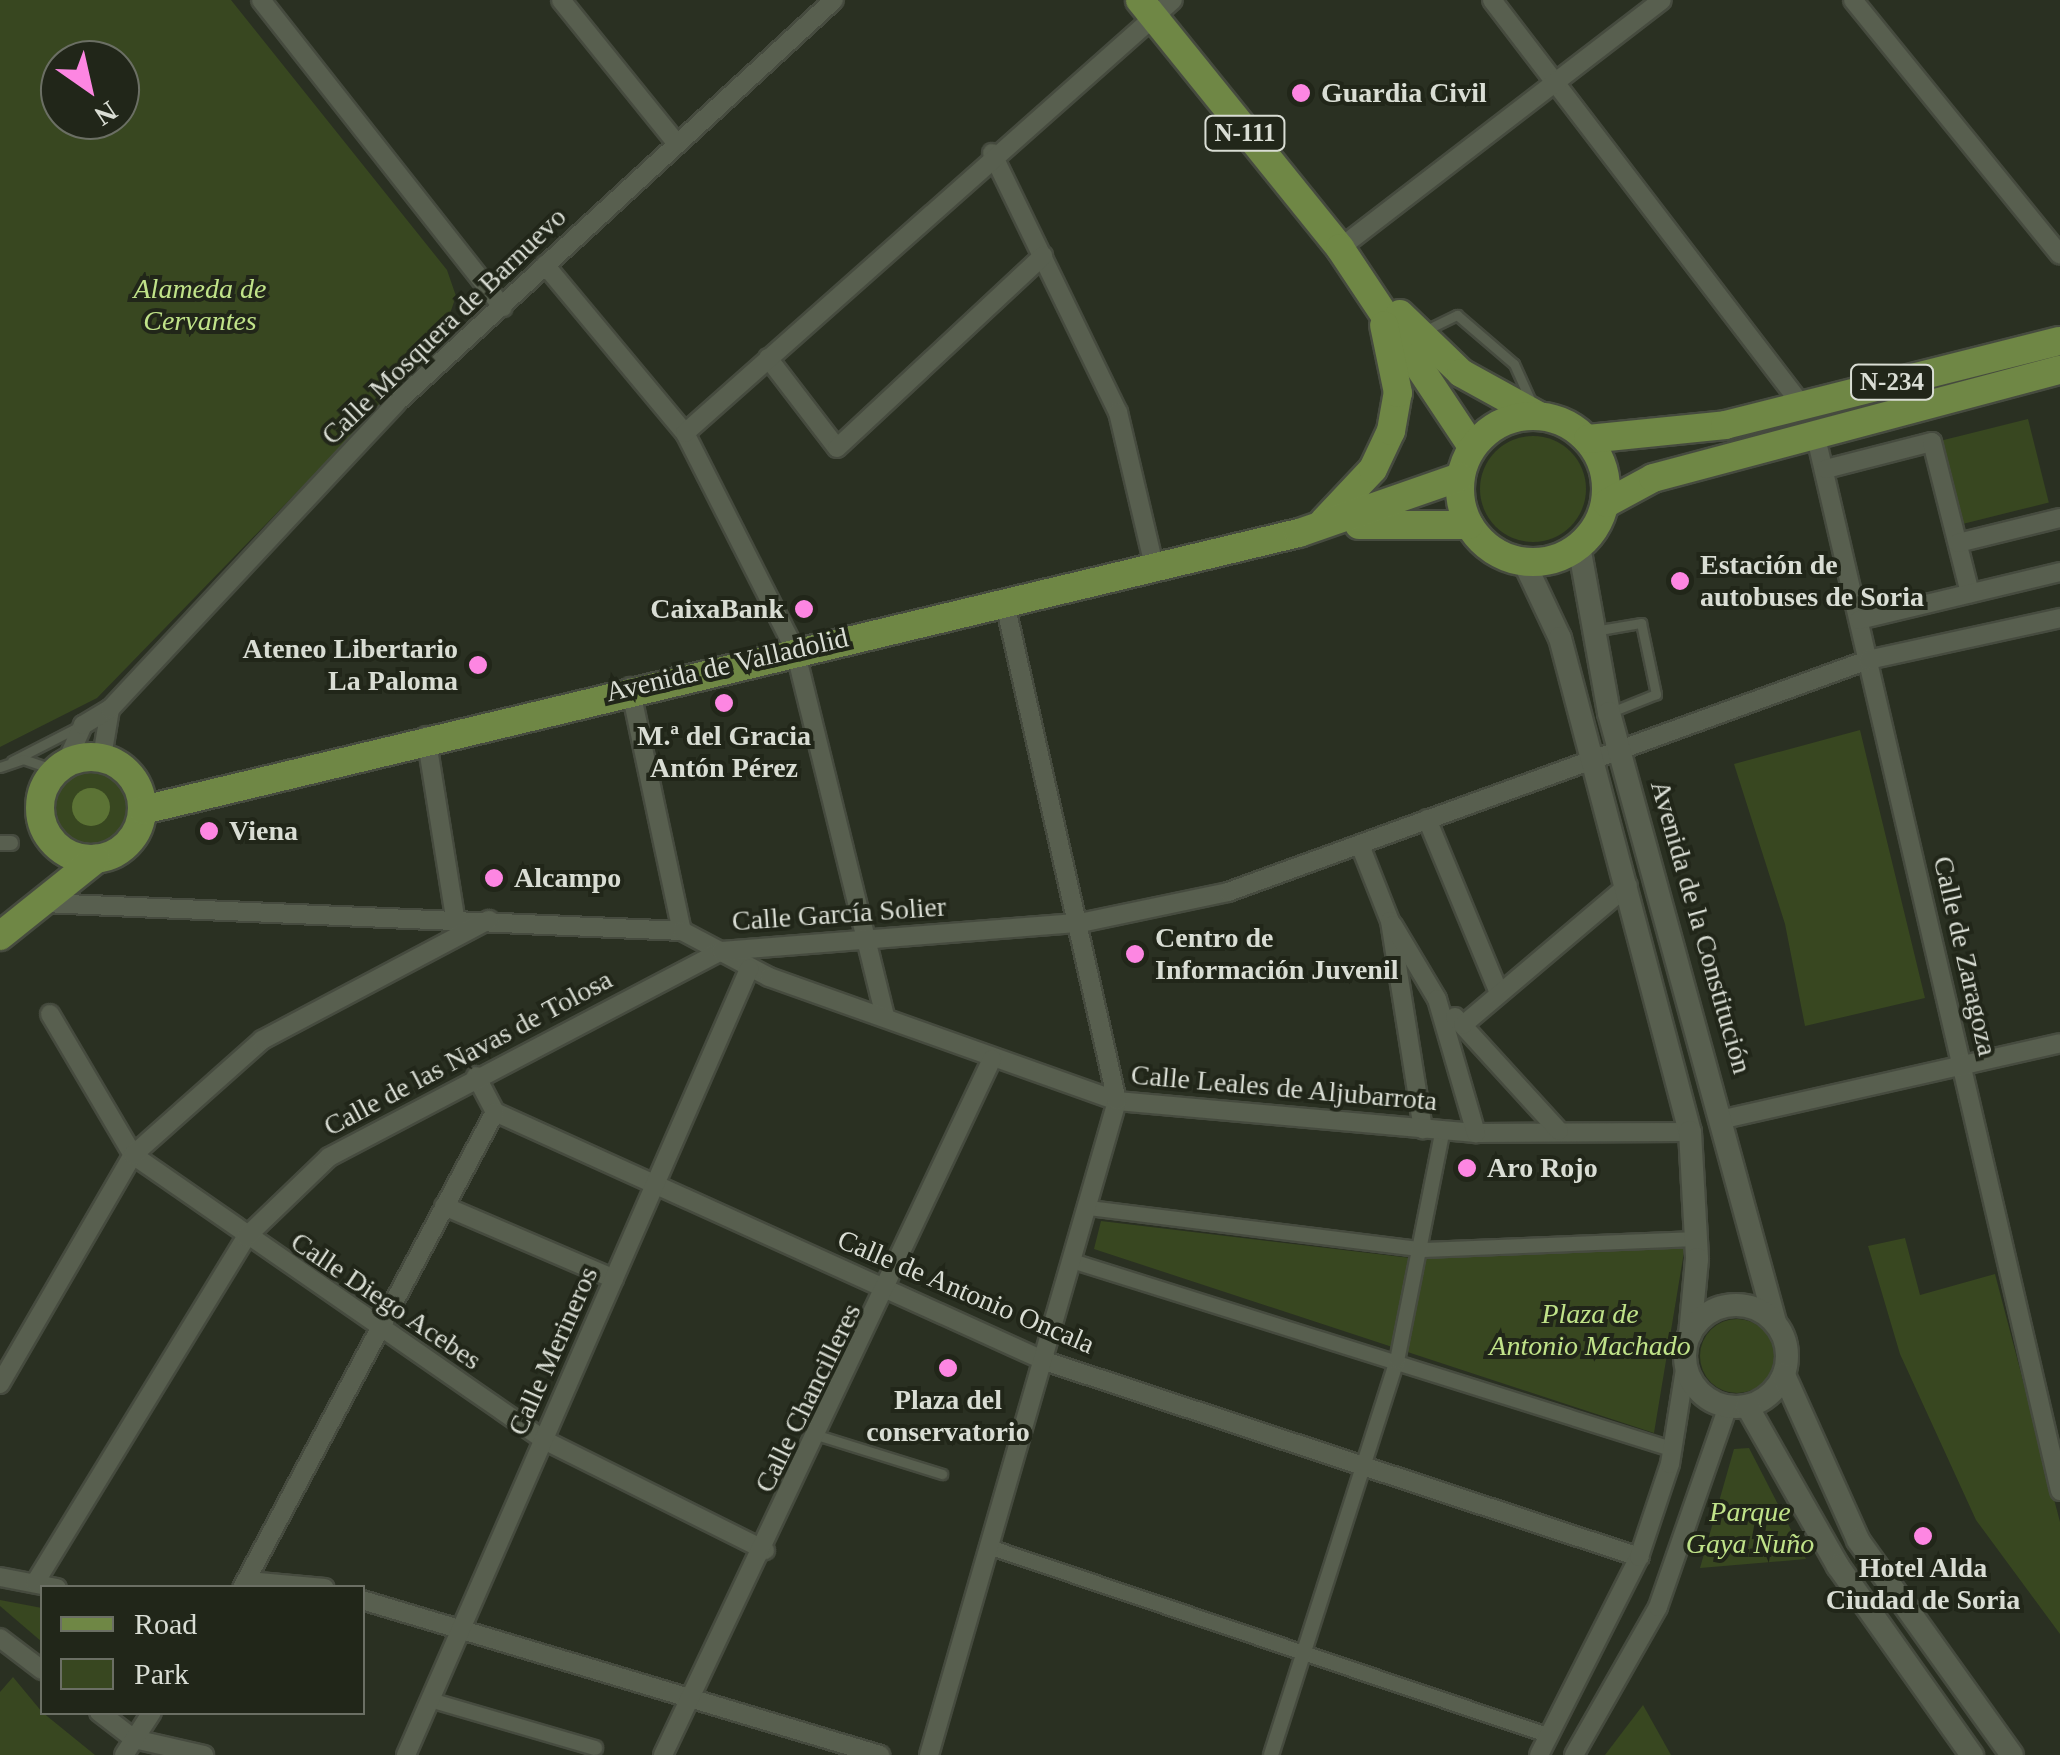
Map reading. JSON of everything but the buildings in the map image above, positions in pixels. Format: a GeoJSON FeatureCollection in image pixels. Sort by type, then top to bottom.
{"type":"FeatureCollection","features":[{"type":"Feature","properties":{"kind":"main road","name":"N-111"},"geometry":{"type":"LineString","coordinates":[[1156,5],[1366,283],[1472,447]]}},
{"type":"Feature","properties":{"kind":"main road","name":"N-111"},"geometry":{"type":"LineString","coordinates":[[1366,283],[1460,373],[1588,439]]}},
{"type":"Feature","properties":{"kind":"main road","name":"N-111"},"geometry":{"type":"LineString","coordinates":[[1313,528],[1353,494],[1391,431],[1393,356],[1366,283]]}},
{"type":"Feature","properties":{"kind":"main road","name":"N-234"},"geometry":{"type":"LineString","coordinates":[[1588,439],[1725,425],[2060,341]]}},
{"type":"Feature","properties":{"kind":"main road","name":"N-234"},"geometry":{"type":"LineString","coordinates":[[1607,503],[1730,456],[2060,370]]}},
{"type":"Feature","properties":{"kind":"main road"},"geometry":{"type":"LineString","coordinates":[[1537,415],[1501,423],[1472,447],[1460,477],[1469,525],[1492,550],[1524,562],[1579,546],[1607,503],[1602,463],[1588,439]]}},
{"type":"Feature","properties":{"kind":"main road"},"geometry":{"type":"LineString","coordinates":[[1313,528],[1460,477]]}},
{"type":"Feature","properties":{"kind":"main road"},"geometry":{"type":"LineString","coordinates":[[1313,528],[1469,525]]}},
{"type":"Feature","properties":{"kind":"main road","name":"Avenida de Valladolid"},"geometry":{"type":"LineString","coordinates":[[143,810],[426,736],[1313,528]]}},
{"type":"Feature","properties":{"kind":"main road"},"geometry":{"type":"LineString","coordinates":[[0,936],[96,859],[134,837],[143,810],[134,778],[102,757],[61,766],[39,810],[55,845],[43,899]]}},
{"type":"Feature","properties":{"kind":"main road"},"geometry":{"type":"LineString","coordinates":[[55,845],[96,859]]}},
{"type":"Feature","properties":{"kind":"street"},"geometry":{"type":"LineString","coordinates":[[261,0],[503,306]]}},
{"type":"Feature","properties":{"kind":"street"},"geometry":{"type":"LineString","coordinates":[[561,0],[677,144]]}},
{"type":"Feature","properties":{"kind":"street","name":"Calle Mosquera de Barnuevo"},"geometry":{"type":"LineString","coordinates":[[83,725],[110,709],[396,403],[834,0]]}},
{"type":"Feature","properties":{"kind":"street"},"geometry":{"type":"LineString","coordinates":[[1492,0],[1801,404]]}},
{"type":"Feature","properties":{"kind":"street"},"geometry":{"type":"LineString","coordinates":[[1340,248],[1662,0]]}},
{"type":"Feature","properties":{"kind":"street"},"geometry":{"type":"LineString","coordinates":[[1853,0],[2060,256]]}},
{"type":"Feature","properties":{"kind":"street"},"geometry":{"type":"LineString","coordinates":[[685,434],[1156,5]]}},
{"type":"Feature","properties":{"kind":"street"},"geometry":{"type":"LineString","coordinates":[[992,153],[1118,412],[1154,565]]}},
{"type":"Feature","properties":{"kind":"street"},"geometry":{"type":"LineString","coordinates":[[768,358],[837,448],[1044,256]]}},
{"type":"Feature","properties":{"kind":"street"},"geometry":{"type":"LineString","coordinates":[[544,265],[685,434],[795,650],[885,1016]]}},
{"type":"Feature","properties":{"kind":"street","name":"Calle de Zaragoza"},"geometry":{"type":"LineString","coordinates":[[1814,434],[1826,468],[2060,1492]]}},
{"type":"Feature","properties":{"kind":"street"},"geometry":{"type":"LineString","coordinates":[[1826,468],[1932,442],[1970,593]]}},
{"type":"Feature","properties":{"kind":"street"},"geometry":{"type":"LineString","coordinates":[[1958,543],[2060,518]]}},
{"type":"Feature","properties":{"kind":"street","name":"Avenida de la Constitución"},"geometry":{"type":"LineString","coordinates":[[1579,546],[1590,632],[1609,713],[1724,1119],[1775,1322]]}},
{"type":"Feature","properties":{"kind":"street"},"geometry":{"type":"LineString","coordinates":[[1524,562],[1560,638],[1628,886],[1690,1132],[1697,1239],[1690,1334],[1671,1449],[1640,1557],[1539,1755]]}},
{"type":"Feature","properties":{"kind":"street"},"geometry":{"type":"LineString","coordinates":[[1859,620],[2060,572]]}},
{"type":"Feature","properties":{"kind":"street"},"geometry":{"type":"LineString","coordinates":[[929,1755],[992,1548],[1116,1101],[1080,923],[1004,599]]}},
{"type":"Feature","properties":{"kind":"street","name":"Calle García Solier"},"geometry":{"type":"LineString","coordinates":[[43,899],[682,931],[721,951],[1080,923],[1228,892],[1868,660],[2060,618]]}},
{"type":"Feature","properties":{"kind":"street"},"geometry":{"type":"LineString","coordinates":[[630,687],[682,931]]}},
{"type":"Feature","properties":{"kind":"street"},"geometry":{"type":"LineString","coordinates":[[102,757],[110,709]]}},
{"type":"Feature","properties":{"kind":"street"},"geometry":{"type":"LineString","coordinates":[[61,766],[83,725]]}},
{"type":"Feature","properties":{"kind":"street"},"geometry":{"type":"LineString","coordinates":[[426,736],[454,917]]}},
{"type":"Feature","properties":{"kind":"street"},"geometry":{"type":"LineString","coordinates":[[1427,819],[1499,993]]}},
{"type":"Feature","properties":{"kind":"street"},"geometry":{"type":"LineString","coordinates":[[1360,845],[1390,921],[1437,998],[1558,1131]]}},
{"type":"Feature","properties":{"kind":"street"},"geometry":{"type":"LineString","coordinates":[[1463,1025],[1628,886]]}},
{"type":"Feature","properties":{"kind":"street"},"geometry":{"type":"LineString","coordinates":[[2,1376],[133,1155],[262,1040],[491,919]]}},
{"type":"Feature","properties":{"kind":"street"},"geometry":{"type":"LineString","coordinates":[[1390,921],[1423,1129]]}},
{"type":"Feature","properties":{"kind":"street","name":"Calle Leales de Aljubarrota"},"geometry":{"type":"LineString","coordinates":[[721,951],[749,969],[1116,1101],[1476,1133],[1690,1132]]}},
{"type":"Feature","properties":{"kind":"street","name":"Calle de las Navas de Tolosa"},"geometry":{"type":"LineString","coordinates":[[35,1583],[246,1238],[329,1157],[476,1076],[721,951]]}},
{"type":"Feature","properties":{"kind":"street","name":"Calle Merineros"},"geometry":{"type":"LineString","coordinates":[[406,1755],[749,969]]}},
{"type":"Feature","properties":{"kind":"street"},"geometry":{"type":"LineString","coordinates":[[1437,998],[1476,1133]]}},
{"type":"Feature","properties":{"kind":"street","name":"Calle Diego Acebes"},"geometry":{"type":"LineString","coordinates":[[50,1014],[133,1155],[377,1331],[544,1440],[765,1550]]}},
{"type":"Feature","properties":{"kind":"street"},"geometry":{"type":"LineString","coordinates":[[1724,1119],[2060,1043]]}},
{"type":"Feature","properties":{"kind":"street","name":"Calle Chancilleres"},"geometry":{"type":"LineString","coordinates":[[663,1755],[688,1696],[765,1550],[889,1292],[992,1059]]}},
{"type":"Feature","properties":{"kind":"street"},"geometry":{"type":"LineString","coordinates":[[245,1584],[494,1112],[476,1076]]}},
{"type":"Feature","properties":{"kind":"street","name":"Calle de Antonio Oncala"},"geometry":{"type":"LineString","coordinates":[[494,1112],[1045,1361],[1640,1557]]}},
{"type":"Feature","properties":{"kind":"street"},"geometry":{"type":"LineString","coordinates":[[1271,1755],[1396,1361],[1424,1250],[1443,1129]]}},
{"type":"Feature","properties":{"kind":"street"},"geometry":{"type":"LineString","coordinates":[[444,1206],[614,1279]]}},
{"type":"Feature","properties":{"kind":"street"},"geometry":{"type":"LineString","coordinates":[[1089,1208],[1424,1250],[1697,1239]]}},
{"type":"Feature","properties":{"kind":"street"},"geometry":{"type":"LineString","coordinates":[[1072,1260],[1671,1449]]}},
{"type":"Feature","properties":{"kind":"street"},"geometry":{"type":"LineString","coordinates":[[1690,1334],[1729,1305],[1775,1322],[1786,1346],[1784,1375],[1858,1540],[2012,1755]]}},
{"type":"Feature","properties":{"kind":"street"},"geometry":{"type":"LineString","coordinates":[[1686,1363],[1700,1392],[1738,1406],[1838,1566],[1972,1755]]}},
{"type":"Feature","properties":{"kind":"street"},"geometry":{"type":"LineString","coordinates":[[1574,1755],[1658,1607],[1738,1406],[1784,1375]]}},
{"type":"Feature","properties":{"kind":"street"},"geometry":{"type":"LineString","coordinates":[[992,1548],[1301,1656],[1550,1736]]}},
{"type":"Feature","properties":{"kind":"street"},"geometry":{"type":"LineString","coordinates":[[0,1576],[44,1585]]}},
{"type":"Feature","properties":{"kind":"street"},"geometry":{"type":"LineString","coordinates":[[365,1601],[460,1633],[688,1696],[880,1755]]}},
{"type":"Feature","properties":{"kind":"street"},"geometry":{"type":"LineString","coordinates":[[2,1644],[40,1669]]}},
{"type":"Feature","properties":{"kind":"street"},"geometry":{"type":"LineString","coordinates":[[430,1700],[595,1748]]}},
{"type":"Feature","properties":{"kind":"street"},"geometry":{"type":"LineString","coordinates":[[101,1715],[130,1747],[204,1755]]}},
{"type":"Feature","properties":{"kind":"street"},"geometry":{"type":"LineString","coordinates":[[130,1747],[150,1715]]}},
{"type":"Feature","properties":{"kind":"lane"},"geometry":{"type":"LineString","coordinates":[[1421,333],[1457,315],[1514,364],[1537,415]]}},
{"type":"Feature","properties":{"kind":"lane"},"geometry":{"type":"LineString","coordinates":[[1590,632],[1641,623],[1656,694],[1609,713]]}},
{"type":"Feature","properties":{"kind":"lane"},"geometry":{"type":"LineString","coordinates":[[0,767],[83,725]]}},
{"type":"Feature","properties":{"kind":"lane"},"geometry":{"type":"LineString","coordinates":[[12,761],[61,766]]}},
{"type":"Feature","properties":{"kind":"lane"},"geometry":{"type":"LineString","coordinates":[[820,1436],[942,1474]]}},
{"type":"Feature","properties":{"kind":"green space","name":"Alameda de Cervantes"},"geometry":{"type":"Polygon","coordinates":[[[0,0],[231,0],[447,270],[456,296],[439,346],[97,698],[0,747],[0,0]]]}},
{"type":"Feature","properties":{"kind":"green space"},"geometry":{"type":"Polygon","coordinates":[[[2028,419],[2049,502],[1960,525],[1939,441],[2028,419]]]}},
{"type":"Feature","properties":{"kind":"green space"},"geometry":{"type":"Polygon","coordinates":[[[1533,436],[1553,440],[1570,452],[1582,469],[1586,489],[1582,509],[1570,526],[1553,538],[1533,542],[1513,538],[1496,526],[1484,509],[1480,489],[1484,469],[1496,452],[1513,440],[1533,436]]]}},
{"type":"Feature","properties":{"kind":"green space"},"geometry":{"type":"Polygon","coordinates":[[[1860,730],[1925,998],[1805,1026],[1785,924],[1734,764],[1860,730]]]}},
{"type":"Feature","properties":{"kind":"green space"},"geometry":{"type":"Polygon","coordinates":[[[91,771],[105,773],[117,782],[126,794],[126,822],[117,834],[105,843],[91,845],[77,843],[65,834],[56,822],[54,808],[56,794],[65,782],[77,773],[91,771]]]}},
{"type":"Feature","properties":{"kind":"green space","name":"Plaza de Antonio Machado"},"geometry":{"type":"Polygon","coordinates":[[[1101,1221],[1419,1259],[1685,1246],[1654,1433],[1094,1249],[1101,1221]]]}},
{"type":"Feature","properties":{"kind":"green space"},"geometry":{"type":"Polygon","coordinates":[[[1905,1238],[1920,1295],[1995,1274],[2060,1522],[2060,1634],[1976,1520],[1900,1354],[1868,1246],[1905,1238]]]}},
{"type":"Feature","properties":{"kind":"green space"},"geometry":{"type":"Polygon","coordinates":[[[1737,1319],[1763,1330],[1774,1356],[1763,1382],[1737,1393],[1711,1382],[1700,1356],[1711,1330],[1737,1319]]]}},
{"type":"Feature","properties":{"kind":"green space","name":"Parque Gaya Nuño"},"geometry":{"type":"Polygon","coordinates":[[[1749,1448],[1806,1559],[1700,1568],[1734,1449],[1749,1448]]]}},
{"type":"Feature","properties":{"kind":"green space"},"geometry":{"type":"Polygon","coordinates":[[[0,1600],[40,1608],[40,1640],[0,1606],[0,1600]]]}},
{"type":"Feature","properties":{"kind":"green space"},"geometry":{"type":"Polygon","coordinates":[[[13,1677],[40,1710],[40,1715],[46,1715],[95,1755],[0,1755],[0,1692],[13,1677]]]}},
{"type":"Feature","properties":{"kind":"green space"},"geometry":{"type":"Polygon","coordinates":[[[1643,1705],[1671,1755],[1605,1755],[1643,1705]]]}},
{"type":"Feature","properties":{"kind":"shaded area"},"geometry":{"type":"Polygon","coordinates":[[[91,788],[104,794],[110,807],[104,820],[91,826],[78,820],[72,807],[78,794],[91,788]]]}},
{"type":"Feature","properties":{"kind":"place","name":"Guardia Civil"},"geometry":{"type":"Point","coordinates":[1301,93]}},
{"type":"Feature","properties":{"kind":"place","name":"Estación de autobuses de Soria"},"geometry":{"type":"Point","coordinates":[1680,581]}},
{"type":"Feature","properties":{"kind":"place","name":"CaixaBank"},"geometry":{"type":"Point","coordinates":[804,609]}},
{"type":"Feature","properties":{"kind":"place","name":"Ateneo Libertario La Paloma"},"geometry":{"type":"Point","coordinates":[478,665]}},
{"type":"Feature","properties":{"kind":"place","name":"M.ª del Gracia Antón Pérez"},"geometry":{"type":"Point","coordinates":[724,703]}},
{"type":"Feature","properties":{"kind":"place","name":"Viena"},"geometry":{"type":"Point","coordinates":[209,831]}},
{"type":"Feature","properties":{"kind":"place","name":"Alcampo"},"geometry":{"type":"Point","coordinates":[494,878]}},
{"type":"Feature","properties":{"kind":"place","name":"Centro de Información Juvenil"},"geometry":{"type":"Point","coordinates":[1135,954]}},
{"type":"Feature","properties":{"kind":"place","name":"Aro Rojo"},"geometry":{"type":"Point","coordinates":[1467,1168]}},
{"type":"Feature","properties":{"kind":"place","name":"Plaza del conservatorio"},"geometry":{"type":"Point","coordinates":[948,1368]}},
{"type":"Feature","properties":{"kind":"place","name":"Hotel Alda Ciudad de Soria"},"geometry":{"type":"Point","coordinates":[1923,1536]}}]}
